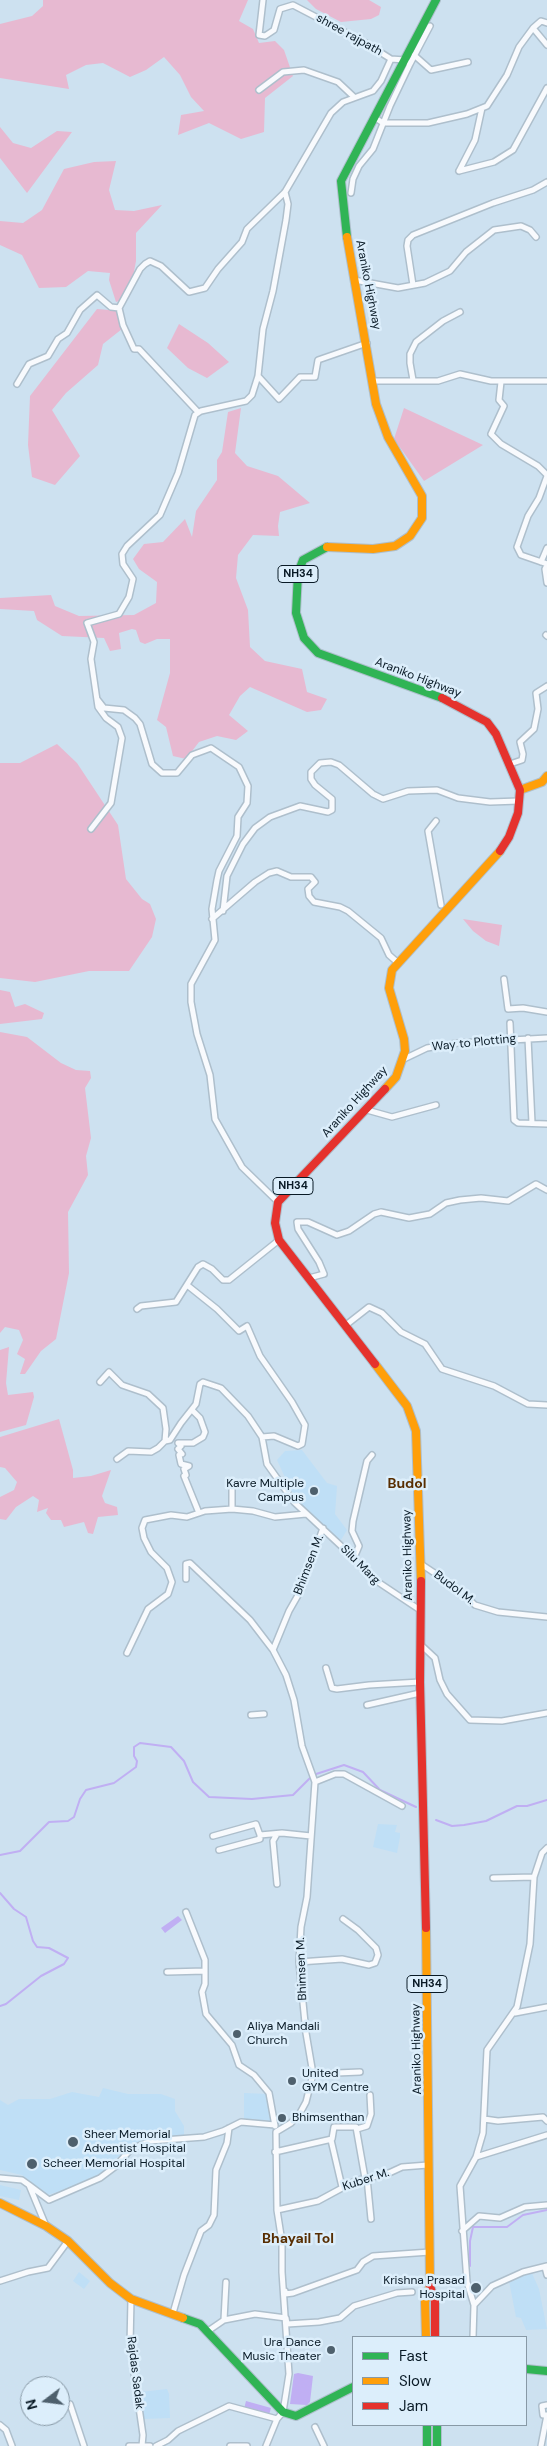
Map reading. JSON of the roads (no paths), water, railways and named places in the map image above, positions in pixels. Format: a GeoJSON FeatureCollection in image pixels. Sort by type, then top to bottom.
{"type":"FeatureCollection","features":[{"type":"Feature","properties":{"kind":"main road","name":"Araniko Highway"},"geometry":{"type":"LineString","coordinates":[[278,1202],[367,1110],[396,1077],[403,1059],[404,1039],[389,988],[392,970],[397,962],[424,938],[500,852],[516,820],[519,801],[520,790],[510,764],[496,734],[487,722],[452,701],[318,653],[308,645],[300,631],[296,613],[297,581],[303,560],[316,551],[330,546],[373,549],[395,546],[410,536],[422,518],[422,496],[388,437],[376,404],[367,343],[354,280],[341,195],[341,181],[373,117],[408,62],[436,0]]}},
{"type":"Feature","properties":{"kind":"main road"},"geometry":{"type":"LineString","coordinates":[[520,790],[545,782]]}},
{"type":"Feature","properties":{"kind":"main road","name":"NH34"},"geometry":{"type":"LineString","coordinates":[[278,1202],[275,1222],[279,1240]]}},
{"type":"Feature","properties":{"kind":"main road","name":"Araniko Highway"},"geometry":{"type":"LineString","coordinates":[[279,1240],[407,1406],[413,1418],[418,1452],[421,1564],[420,1693],[429,2075],[430,2286],[426,2302],[426,2336]]}},
{"type":"Feature","properties":{"kind":"main road"},"geometry":{"type":"LineString","coordinates":[[0,2203],[46,2226],[68,2241],[110,2283],[132,2299],[192,2320],[208,2331],[283,2412],[296,2416],[352,2388]]}},
{"type":"Feature","properties":{"kind":"main road","name":"Araniko Highway"},"geometry":{"type":"LineString","coordinates":[[430,2286],[435,2301],[435,2336]]}},
{"type":"Feature","properties":{"kind":"main road"},"geometry":{"type":"LineString","coordinates":[[527,2369],[547,2371]]}},
{"type":"Feature","properties":{"kind":"main road"},"geometry":{"type":"LineString","coordinates":[[427,2426],[427,2446]]}},
{"type":"Feature","properties":{"kind":"main road"},"geometry":{"type":"LineString","coordinates":[[437,2426],[437,2446]]}},
{"type":"Feature","properties":{"kind":"street","name":"shree rajpath"},"geometry":{"type":"LineString","coordinates":[[263,0],[259,35],[265,36],[274,30],[280,9],[293,5],[364,42],[391,60],[408,62]]}},
{"type":"Feature","properties":{"kind":"street"},"geometry":{"type":"LineString","coordinates":[[373,117],[383,123],[428,123],[467,114],[487,106],[508,75],[519,47],[533,28],[540,22],[547,22]]}},
{"type":"Feature","properties":{"kind":"street"},"geometry":{"type":"LineString","coordinates":[[351,193],[353,179],[359,166],[373,149],[408,62],[430,26]]}},
{"type":"Feature","properties":{"kind":"street"},"geometry":{"type":"LineString","coordinates":[[533,28],[547,45]]}},
{"type":"Feature","properties":{"kind":"street"},"geometry":{"type":"LineString","coordinates":[[414,55],[431,70],[468,62]]}},
{"type":"Feature","properties":{"kind":"street"},"geometry":{"type":"LineString","coordinates":[[198,412],[139,349],[134,349],[123,325],[119,308],[140,269],[150,261],[162,266],[189,292],[196,292],[205,288],[218,269],[242,242],[247,229],[285,192],[331,113],[344,102],[373,91],[391,60]]}},
{"type":"Feature","properties":{"kind":"street"},"geometry":{"type":"LineString","coordinates":[[259,90],[282,72],[304,70],[338,82],[354,97]]}},
{"type":"Feature","properties":{"kind":"street"},"geometry":{"type":"LineString","coordinates":[[482,108],[475,140],[459,171],[494,162],[513,150],[547,88]]}},
{"type":"Feature","properties":{"kind":"street"},"geometry":{"type":"LineString","coordinates":[[412,285],[407,246],[408,240],[413,235],[493,203],[533,190],[547,182]]}},
{"type":"Feature","properties":{"kind":"street"},"geometry":{"type":"LineString","coordinates":[[198,412],[249,400],[258,376],[263,329],[273,291],[286,220],[288,204],[285,192]]}},
{"type":"Feature","properties":{"kind":"street"},"geometry":{"type":"LineString","coordinates":[[354,280],[398,288],[425,283],[450,271],[466,252],[494,230],[521,226],[530,230],[536,237]]}},
{"type":"Feature","properties":{"kind":"street"},"geometry":{"type":"LineString","coordinates":[[16,384],[29,364],[48,356],[58,339],[67,332],[80,310],[97,295],[111,307],[119,308]]}},
{"type":"Feature","properties":{"kind":"street"},"geometry":{"type":"LineString","coordinates":[[413,380],[410,354],[416,342],[443,321],[460,312]]}},
{"type":"Feature","properties":{"kind":"street"},"geometry":{"type":"LineString","coordinates":[[258,376],[279,399],[300,377],[315,377],[318,360],[367,343]]}},
{"type":"Feature","properties":{"kind":"street"},"geometry":{"type":"LineString","coordinates":[[372,381],[438,381],[460,374],[480,380],[501,382],[547,381]]}},
{"type":"Feature","properties":{"kind":"street"},"geometry":{"type":"LineString","coordinates":[[501,382],[499,400],[504,406],[491,434],[501,444],[538,466],[547,476],[517,543],[521,555],[545,564]]}},
{"type":"Feature","properties":{"kind":"street"},"geometry":{"type":"LineString","coordinates":[[91,829],[111,802],[122,738],[118,727],[106,718],[98,707],[90,659],[94,642],[87,623],[119,614],[129,597],[133,580],[122,560],[123,550],[160,515],[178,473],[193,422],[198,412]]}},
{"type":"Feature","properties":{"kind":"street"},"geometry":{"type":"LineString","coordinates":[[547,548],[545,564],[547,583]]}},
{"type":"Feature","properties":{"kind":"street"},"geometry":{"type":"LineString","coordinates":[[510,764],[522,760],[523,754],[520,742],[534,729],[536,724],[538,708],[536,693],[547,686]]}},
{"type":"Feature","properties":{"kind":"street"},"geometry":{"type":"LineString","coordinates":[[96,696],[104,708],[124,710],[135,718],[140,724],[152,764],[162,773],[177,773],[192,755],[211,748],[240,766],[248,786],[247,804],[238,817],[237,836],[219,871],[212,919],[215,940],[191,984],[191,1002],[197,1034],[210,1075],[213,1112],[242,1167],[278,1202]]}},
{"type":"Feature","properties":{"kind":"street"},"geometry":{"type":"LineString","coordinates":[[223,911],[227,876],[243,844],[255,828],[270,817],[300,806],[328,812],[332,810],[332,799],[315,785],[312,780],[311,772],[317,765],[326,762],[335,763],[373,794],[383,799],[408,790],[437,790],[458,798],[490,802],[519,801]]}},
{"type":"Feature","properties":{"kind":"street"},"geometry":{"type":"LineString","coordinates":[[436,821],[428,831],[441,905]]}},
{"type":"Feature","properties":{"kind":"street"},"geometry":{"type":"LineString","coordinates":[[212,919],[255,882],[269,873],[277,871],[291,877],[311,877],[315,882],[308,889],[309,896],[314,902],[340,907],[358,918],[381,938],[389,955],[397,962]]}},
{"type":"Feature","properties":{"kind":"street"},"geometry":{"type":"LineString","coordinates":[[504,978],[508,1009],[523,1008],[547,1012]]}},
{"type":"Feature","properties":{"kind":"street"},"geometry":{"type":"LineString","coordinates":[[510,1023],[514,1120],[518,1123],[547,1124]]}},
{"type":"Feature","properties":{"kind":"street"},"geometry":{"type":"LineString","coordinates":[[528,1038],[532,1123]]}},
{"type":"Feature","properties":{"kind":"street","name":"Way to Plotting"},"geometry":{"type":"LineString","coordinates":[[403,1059],[427,1048],[458,1043],[547,1038]]}},
{"type":"Feature","properties":{"kind":"street"},"geometry":{"type":"LineString","coordinates":[[367,1110],[392,1117],[436,1105]]}},
{"type":"Feature","properties":{"kind":"street"},"geometry":{"type":"LineString","coordinates":[[308,1278],[324,1274],[315,1255],[298,1229],[297,1222],[308,1222],[336,1235],[349,1231],[374,1214],[381,1212],[409,1218],[436,1212],[446,1203],[460,1200],[481,1198],[508,1200],[536,1184],[547,1190]]}},
{"type":"Feature","properties":{"kind":"street"},"geometry":{"type":"LineString","coordinates":[[137,1309],[141,1306],[172,1304],[181,1296],[198,1267],[203,1264],[212,1269],[223,1280],[229,1280],[279,1240]]}},
{"type":"Feature","properties":{"kind":"street"},"geometry":{"type":"LineString","coordinates":[[187,1285],[217,1309],[239,1331],[247,1326],[260,1356],[292,1402],[305,1425],[302,1444],[298,1446],[274,1436],[262,1437]]}},
{"type":"Feature","properties":{"kind":"street"},"geometry":{"type":"LineString","coordinates":[[346,1325],[369,1307],[382,1313],[401,1332],[424,1344],[442,1369],[494,1386],[528,1404],[547,1405]]}},
{"type":"Feature","properties":{"kind":"street"},"geometry":{"type":"LineString","coordinates":[[100,1382],[110,1372],[122,1385],[148,1394],[163,1408],[166,1429],[165,1442]]}},
{"type":"Feature","properties":{"kind":"street","name":"Silu Marg"},"geometry":{"type":"LineString","coordinates":[[192,1410],[196,1404],[200,1386],[203,1382],[221,1388],[248,1416],[262,1437],[267,1464],[306,1514],[354,1558],[380,1586],[420,1610]]}},
{"type":"Feature","properties":{"kind":"street"},"geometry":{"type":"LineString","coordinates":[[117,1459],[122,1454],[134,1450],[151,1452],[170,1440],[192,1410],[200,1418],[205,1432],[203,1437],[193,1443],[178,1443],[181,1446],[178,1448],[182,1454],[179,1455],[181,1464],[189,1466],[184,1469],[186,1475],[184,1476],[199,1513]]}},
{"type":"Feature","properties":{"kind":"street"},"geometry":{"type":"LineString","coordinates":[[354,1558],[359,1546],[352,1531],[354,1515],[367,1461],[372,1455]]}},
{"type":"Feature","properties":{"kind":"street"},"geometry":{"type":"LineString","coordinates":[[232,1486],[232,1509]]}},
{"type":"Feature","properties":{"kind":"street"},"geometry":{"type":"LineString","coordinates":[[127,1654],[148,1609],[168,1594],[172,1582],[167,1568],[151,1552],[144,1538],[142,1528],[145,1520],[170,1515],[186,1518],[199,1513],[232,1509],[252,1511],[275,1517],[306,1514]]}},
{"type":"Feature","properties":{"kind":"street","name":"Bhimsen M."},"geometry":{"type":"LineString","coordinates":[[276,2132],[291,2123],[300,2113],[306,2102],[314,2074],[306,2033],[299,1962],[300,1934],[307,1897],[315,1782],[302,1746],[294,1700],[286,1675],[273,1650],[289,1611],[301,1590],[323,1528]]}},
{"type":"Feature","properties":{"kind":"street"},"geometry":{"type":"LineString","coordinates":[[186,1579],[186,1564],[190,1563],[250,1620],[273,1650]]}},
{"type":"Feature","properties":{"kind":"street","name":"Budol M."},"geometry":{"type":"LineString","coordinates":[[421,1564],[454,1586],[475,1605],[498,1612],[547,1617]]}},
{"type":"Feature","properties":{"kind":"street"},"geometry":{"type":"LineString","coordinates":[[420,1644],[435,1658],[440,1680],[447,1694],[470,1720],[502,1721],[547,1713]]}},
{"type":"Feature","properties":{"kind":"street"},"geometry":{"type":"LineString","coordinates":[[326,1668],[332,1688],[337,1689],[420,1682]]}},
{"type":"Feature","properties":{"kind":"street"},"geometry":{"type":"LineString","coordinates":[[367,1705],[420,1693]]}},
{"type":"Feature","properties":{"kind":"street"},"geometry":{"type":"LineString","coordinates":[[251,1716],[264,1714]]}},
{"type":"Feature","properties":{"kind":"street"},"geometry":{"type":"LineString","coordinates":[[315,1782],[335,1774],[344,1774],[402,1806]]}},
{"type":"Feature","properties":{"kind":"street"},"geometry":{"type":"LineString","coordinates":[[213,1836],[256,1824],[260,1839],[219,1850]]}},
{"type":"Feature","properties":{"kind":"street"},"geometry":{"type":"LineString","coordinates":[[277,1834],[274,1841],[277,1884]]}},
{"type":"Feature","properties":{"kind":"street"},"geometry":{"type":"LineString","coordinates":[[260,1835],[311,1836]]}},
{"type":"Feature","properties":{"kind":"street"},"geometry":{"type":"LineString","coordinates":[[473,2336],[474,2305],[467,2282],[460,2186],[476,2157],[483,2133],[487,2050],[491,2041],[514,2012],[521,1992],[530,1944],[534,1878],[542,1853],[547,1848]]}},
{"type":"Feature","properties":{"kind":"street"},"geometry":{"type":"LineString","coordinates":[[493,1878],[534,1878]]}},
{"type":"Feature","properties":{"kind":"street"},"geometry":{"type":"LineString","coordinates":[[186,1912],[201,1944],[205,1960],[205,1984],[202,1992],[206,2014],[232,2045],[240,2065],[254,2074],[270,2093],[275,2124],[277,2210],[282,2242],[289,2374],[283,2412],[277,2419],[266,2446]]}},
{"type":"Feature","properties":{"kind":"street"},"geometry":{"type":"LineString","coordinates":[[299,1962],[342,1959],[369,1965],[375,1963],[378,1955],[376,1948],[358,1930],[343,1919]]}},
{"type":"Feature","properties":{"kind":"street"},"geometry":{"type":"LineString","coordinates":[[166,1972],[205,1971]]}},
{"type":"Feature","properties":{"kind":"street"},"geometry":{"type":"LineString","coordinates":[[514,2012],[547,2007]]}},
{"type":"Feature","properties":{"kind":"street"},"geometry":{"type":"LineString","coordinates":[[314,2074],[360,2072]]}},
{"type":"Feature","properties":{"kind":"street"},"geometry":{"type":"LineString","coordinates":[[342,2188],[331,2140],[334,2127],[346,2126],[356,2127],[357,2129],[367,2126],[371,2114],[370,2095]]}},
{"type":"Feature","properties":{"kind":"street"},"geometry":{"type":"LineString","coordinates":[[484,2120],[498,2121],[544,2117],[547,2121]]}},
{"type":"Feature","properties":{"kind":"street"},"geometry":{"type":"LineString","coordinates":[[0,2178],[22,2180],[49,2200],[109,2172],[130,2150],[150,2141],[204,2136],[241,2122],[275,2124]]}},
{"type":"Feature","properties":{"kind":"street"},"geometry":{"type":"LineString","coordinates":[[173,2313],[184,2275],[202,2231],[209,2225],[214,2216],[216,2203],[213,2185],[216,2170],[227,2143],[228,2128]]}},
{"type":"Feature","properties":{"kind":"street"},"geometry":{"type":"LineString","coordinates":[[357,2129],[371,2219]]}},
{"type":"Feature","properties":{"kind":"street"},"geometry":{"type":"LineString","coordinates":[[476,2157],[547,2135]]}},
{"type":"Feature","properties":{"kind":"street"},"geometry":{"type":"LineString","coordinates":[[275,2152],[331,2140]]}},
{"type":"Feature","properties":{"kind":"street","name":"Kuber M."},"geometry":{"type":"LineString","coordinates":[[277,2210],[318,2200],[366,2178],[389,2174],[402,2167],[428,2165]]}},
{"type":"Feature","properties":{"kind":"street"},"geometry":{"type":"LineString","coordinates":[[29,2185],[37,2200],[46,2226]]}},
{"type":"Feature","properties":{"kind":"street"},"geometry":{"type":"LineString","coordinates":[[462,2231],[479,2216],[500,2218],[525,2206],[547,2204]]}},
{"type":"Feature","properties":{"kind":"street"},"geometry":{"type":"LineString","coordinates":[[0,2281],[6,2281],[28,2272],[48,2268],[68,2241]]}},
{"type":"Feature","properties":{"kind":"street"},"geometry":{"type":"LineString","coordinates":[[284,2284],[285,2294],[293,2293],[357,2270],[363,2262],[373,2256],[430,2252]]}},
{"type":"Feature","properties":{"kind":"street"},"geometry":{"type":"LineString","coordinates":[[474,2305],[492,2286],[523,2272],[546,2266],[547,2275]]}},
{"type":"Feature","properties":{"kind":"street"},"geometry":{"type":"LineString","coordinates":[[224,2320],[226,2282]]}},
{"type":"Feature","properties":{"kind":"street"},"geometry":{"type":"LineString","coordinates":[[286,2318],[287,2324],[319,2322],[340,2318],[354,2306],[395,2293],[412,2292]]}},
{"type":"Feature","properties":{"kind":"street","name":"Rajdas Sadak"},"geometry":{"type":"LineString","coordinates":[[132,2299],[130,2345],[142,2446]]}},
{"type":"Feature","properties":{"kind":"street"},"geometry":{"type":"LineString","coordinates":[[208,2331],[224,2320],[254,2314],[286,2318]]}},
{"type":"Feature","properties":{"kind":"street"},"geometry":{"type":"LineString","coordinates":[[70,2404],[84,2446]]}},
{"type":"Feature","properties":{"kind":"street"},"geometry":{"type":"LineString","coordinates":[[541,2446],[546,2429],[546,2415],[543,2415],[542,2406],[547,2404]]}},
{"type":"Feature","properties":{"kind":"street"},"geometry":{"type":"LineString","coordinates":[[156,2446],[161,2445],[178,2431],[229,2406],[277,2419]]}},
{"type":"Feature","properties":{"kind":"street"},"geometry":{"type":"LineString","coordinates":[[0,2424],[6,2430],[12,2446]]}},
{"type":"Feature","properties":{"kind":"street"},"geometry":{"type":"LineString","coordinates":[[315,2427],[324,2446]]}},
{"type":"Feature","properties":{"kind":"street"},"geometry":{"type":"LineString","coordinates":[[129,2446],[150,2446]]}},
{"type":"Feature","properties":{"kind":"street"},"geometry":{"type":"LineString","coordinates":[[230,2446],[247,2446]]}},
{"type":"Feature","properties":{"kind":"waterway"},"geometry":{"type":"LineString","coordinates":[[0,1855],[20,1851],[49,1822],[68,1821],[74,1817],[80,1799],[86,1790],[114,1783],[136,1767],[137,1761],[134,1756],[134,1747],[140,1743],[171,1747],[184,1761],[193,1782],[209,1797],[252,1799],[293,1795],[313,1775],[344,1765],[363,1772],[380,1790],[416,1807]]}},
{"type":"Feature","properties":{"kind":"waterway"},"geometry":{"type":"LineString","coordinates":[[436,1820],[452,1826],[464,1825],[486,1821],[517,1806],[527,1806],[547,1800]]}},
{"type":"Feature","properties":{"kind":"waterway"},"geometry":{"type":"LineString","coordinates":[[0,1893],[14,1909],[26,1917],[33,1941],[37,1947],[49,1948],[68,1958],[64,1964],[41,1976],[6,2004],[0,2006]]}},
{"type":"Feature","properties":{"kind":"waterway"},"geometry":{"type":"LineString","coordinates":[[470,2266],[470,2241],[473,2227],[507,2227],[523,2215],[547,2210]]}},
{"type":"Feature","properties":{"kind":"place","name":"Kavre Multiple Campus"},"geometry":{"type":"Point","coordinates":[314,1491]}},
{"type":"Feature","properties":{"kind":"place","name":"Aliya Mandali Church"},"geometry":{"type":"Point","coordinates":[237,2034]}},
{"type":"Feature","properties":{"kind":"place","name":"United GYM Centre"},"geometry":{"type":"Point","coordinates":[292,2081]}},
{"type":"Feature","properties":{"kind":"place","name":"Bhimsenthan"},"geometry":{"type":"Point","coordinates":[282,2118]}},
{"type":"Feature","properties":{"kind":"place","name":"Sheer Memorial Adventist Hospital"},"geometry":{"type":"Point","coordinates":[73,2142]}},
{"type":"Feature","properties":{"kind":"place","name":"Scheer Memorial Hospital"},"geometry":{"type":"Point","coordinates":[32,2164]}},
{"type":"Feature","properties":{"kind":"place","name":"Krishna Prasad Hospital"},"geometry":{"type":"Point","coordinates":[476,2288]}},
{"type":"Feature","properties":{"kind":"place","name":"Ura Dance Music Theater"},"geometry":{"type":"Point","coordinates":[331,2350]}},
{"type":"Feature","properties":{"kind":"district","name":"Budol"},"geometry":{"type":"Point","coordinates":[407,1484]}},
{"type":"Feature","properties":{"kind":"district","name":"Bhayail Tol"},"geometry":{"type":"Point","coordinates":[298,2239]}}]}
